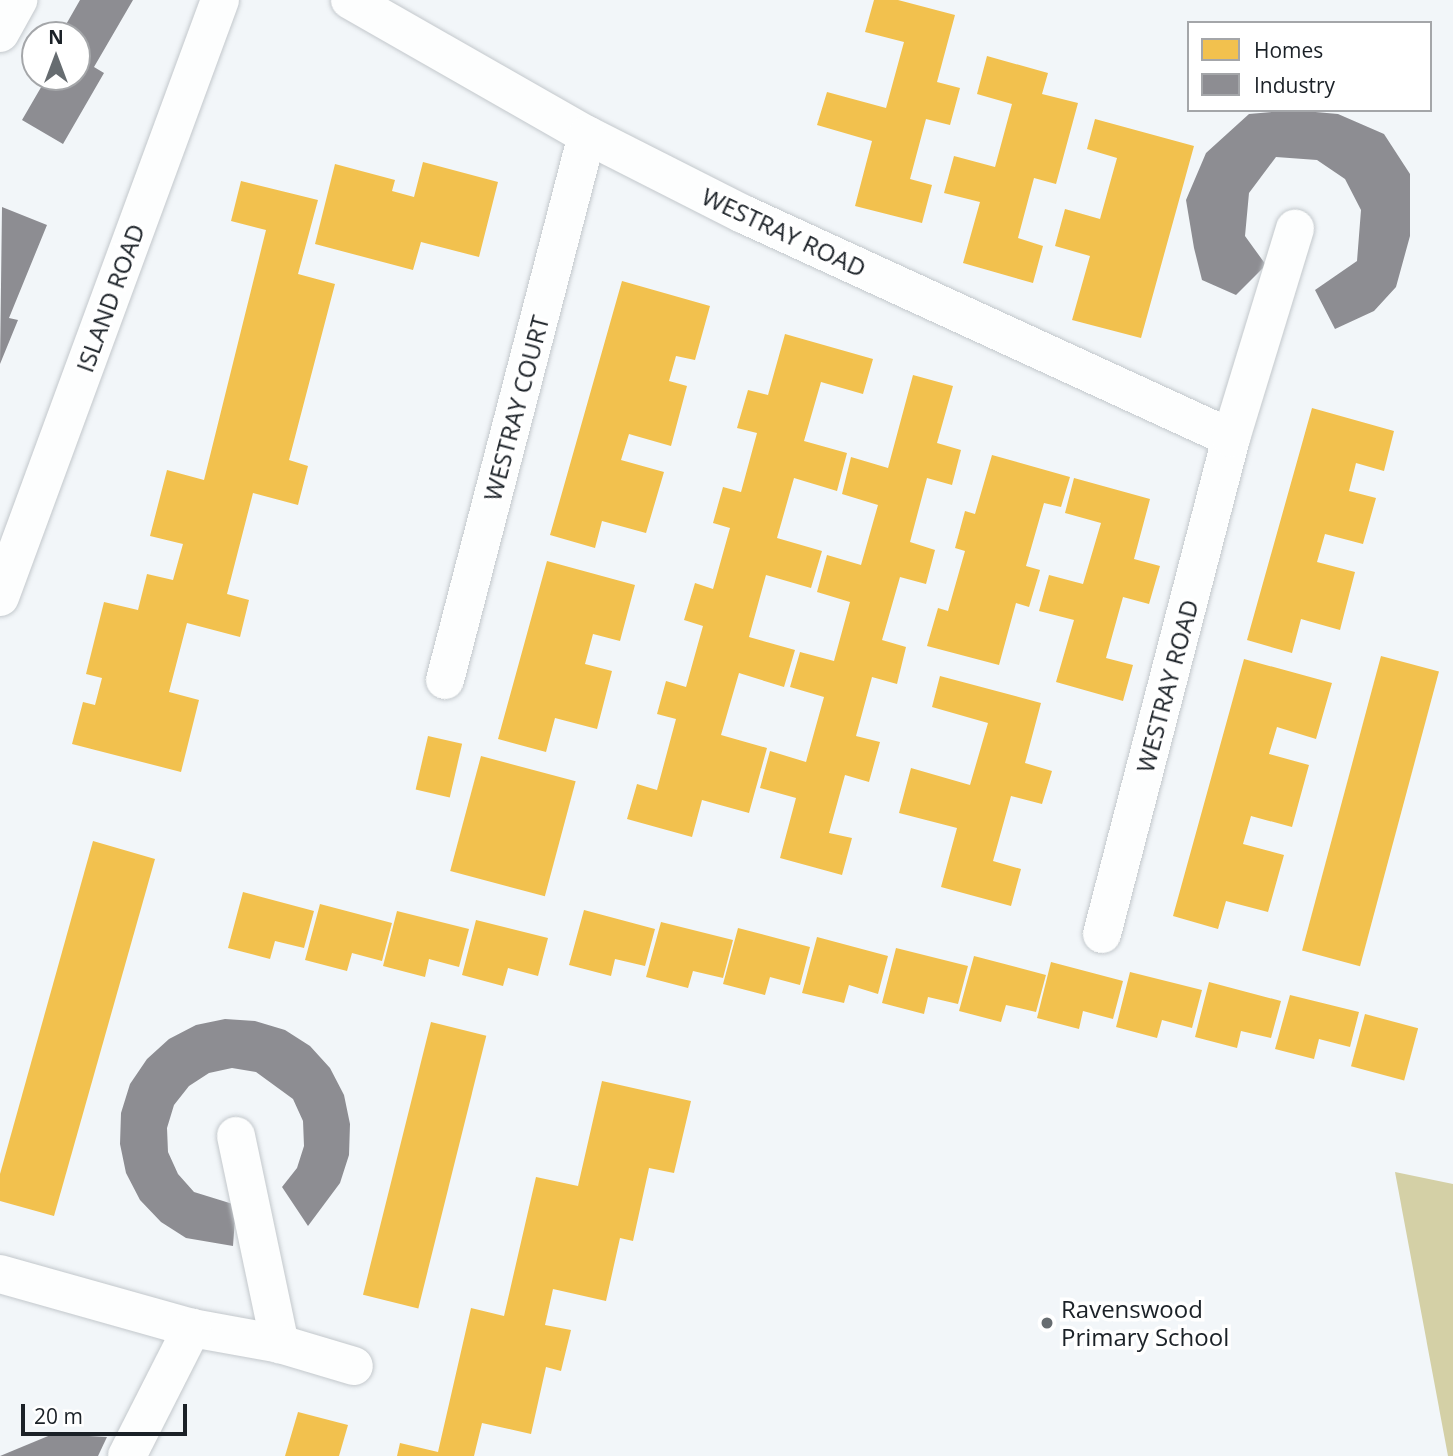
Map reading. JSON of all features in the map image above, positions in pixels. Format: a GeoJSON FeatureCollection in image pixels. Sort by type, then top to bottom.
{"type":"FeatureCollection","features":[{"type":"Feature","properties":{"kind":"street"},"geometry":{"type":"LineString","coordinates":[[0,33],[18,0]]}},
{"type":"Feature","properties":{"kind":"street","name":"ISLAND ROAD"},"geometry":{"type":"LineString","coordinates":[[0,597],[220,0]]}},
{"type":"Feature","properties":{"kind":"street","name":"WESTRAY ROAD"},"geometry":{"type":"LineString","coordinates":[[350,0],[587,135],[743,214],[1231,438]]}},
{"type":"Feature","properties":{"kind":"street","name":"WESTRAY COURT"},"geometry":{"type":"LineString","coordinates":[[446,680],[587,135]]}},
{"type":"Feature","properties":{"kind":"street","name":"WESTRAY ROAD"},"geometry":{"type":"LineString","coordinates":[[1102,934],[1231,438],[1295,229]]}},
{"type":"Feature","properties":{"kind":"street"},"geometry":{"type":"LineString","coordinates":[[236,1136],[280,1344]]}},
{"type":"Feature","properties":{"kind":"street"},"geometry":{"type":"LineString","coordinates":[[0,1273],[192,1328],[280,1344],[354,1366]]}},
{"type":"Feature","properties":{"kind":"street"},"geometry":{"type":"LineString","coordinates":[[127,1456],[192,1328]]}},
{"type":"Feature","properties":{"kind":"shaded area"},"geometry":{"type":"Polygon","coordinates":[[[1395,1172],[1453,1184],[1453,1456],[1448,1456],[1395,1172]]]}},
{"type":"Feature","properties":{"kind":"building: Homes"},"geometry":{"type":"Polygon","coordinates":[[[874,0],[898,0],[955,15],[937,82],[960,88],[950,125],[926,119],[910,179],[932,185],[922,223],[855,206],[872,141],[817,125],[827,92],[886,108],[904,42],[865,32],[874,0]]]}},
{"type":"Feature","properties":{"kind":"building: Homes"},"geometry":{"type":"Polygon","coordinates":[[[987,56],[1048,73],[1042,94],[1078,103],[1056,184],[1034,178],[1018,238],[1043,246],[1033,283],[963,263],[980,202],[944,193],[954,156],[995,167],[1012,104],[977,94],[987,56]]]}},
{"type":"Feature","properties":{"kind":"building: Homes"},"geometry":{"type":"Polygon","coordinates":[[[1095,119],[1194,146],[1141,338],[1072,320],[1090,256],[1055,246],[1065,209],[1100,219],[1117,158],[1087,149],[1095,119]]]}},
{"type":"Feature","properties":{"kind":"building: Homes"},"geometry":{"type":"Polygon","coordinates":[[[423,162],[498,182],[479,257],[421,242],[413,270],[315,244],[335,164],[395,180],[392,191],[414,197],[423,162]]]}},
{"type":"Feature","properties":{"kind":"building: Homes"},"geometry":{"type":"Polygon","coordinates":[[[241,181],[318,200],[298,274],[335,284],[289,460],[308,466],[298,505],[253,493],[227,594],[249,600],[240,637],[187,623],[169,692],[199,700],[181,772],[72,744],[83,702],[95,705],[102,678],[86,674],[104,602],[138,610],[147,574],[173,580],[183,544],[150,536],[167,470],[204,480],[266,230],[231,221],[241,181]]]}},
{"type":"Feature","properties":{"kind":"building: Homes"},"geometry":{"type":"Polygon","coordinates":[[[622,281],[710,306],[695,360],[676,356],[669,381],[687,386],[671,446],[629,434],[621,460],[664,472],[646,533],[602,521],[595,548],[550,535],[622,281]]]}},
{"type":"Feature","properties":{"kind":"building: Homes"},"geometry":{"type":"Polygon","coordinates":[[[785,334],[873,359],[863,394],[821,382],[804,441],[847,453],[837,491],[794,478],[777,538],[822,551],[811,588],[766,575],[749,637],[795,650],[784,687],[739,673],[721,735],[767,748],[749,813],[702,800],[692,837],[627,819],[637,784],[657,790],[676,719],[657,714],[666,681],[686,687],[703,626],[684,620],[695,583],[713,589],[730,528],[713,523],[723,487],[741,492],[757,433],[737,428],[748,390],[768,395],[785,334]]]}},
{"type":"Feature","properties":{"kind":"building: Homes"},"geometry":{"type":"Polygon","coordinates":[[[913,375],[953,386],[937,443],[961,450],[952,485],[927,478],[910,542],[935,550],[926,584],[900,577],[882,640],[906,647],[897,684],[872,677],[856,736],[880,742],[869,782],[845,775],[829,833],[852,838],[842,875],[780,858],[796,798],[760,788],[770,751],[806,762],[824,697],[790,687],[800,652],[834,661],[850,602],[817,592],[827,555],[861,565],[878,505],[842,494],[851,457],[888,468],[913,375]]]}},
{"type":"Feature","properties":{"kind":"building: Homes"},"geometry":{"type":"Polygon","coordinates":[[[1312,408],[1394,431],[1384,471],[1356,463],[1349,491],[1376,498],[1363,544],[1325,534],[1317,562],[1355,572],[1340,630],[1301,619],[1292,653],[1247,640],[1312,408]]]}},
{"type":"Feature","properties":{"kind":"building: Homes"},"geometry":{"type":"Polygon","coordinates":[[[992,455],[1070,477],[1061,507],[1044,503],[1026,566],[1040,570],[1029,607],[1016,603],[999,665],[927,646],[938,608],[948,611],[965,551],[955,548],[965,511],[975,514],[992,455]]]}},
{"type":"Feature","properties":{"kind":"building: Homes"},"geometry":{"type":"Polygon","coordinates":[[[1074,478],[1150,499],[1134,559],[1160,566],[1149,604],[1123,597],[1106,658],[1133,665],[1123,701],[1056,682],[1074,620],[1039,611],[1049,575],[1083,584],[1101,523],[1065,513],[1074,478]]]}},
{"type":"Feature","properties":{"kind":"building: Homes"},"geometry":{"type":"Polygon","coordinates":[[[547,561],[635,585],[620,641],[593,634],[585,664],[612,671],[597,729],[555,718],[546,752],[498,739],[547,561]]]}},
{"type":"Feature","properties":{"kind":"building: Homes"},"geometry":{"type":"Polygon","coordinates":[[[1381,656],[1439,672],[1360,966],[1302,951],[1381,656]]]}},
{"type":"Feature","properties":{"kind":"building: Homes"},"geometry":{"type":"Polygon","coordinates":[[[1244,659],[1332,683],[1316,739],[1277,727],[1269,754],[1309,765],[1292,827],[1251,816],[1243,844],[1284,855],[1268,912],[1226,901],[1218,929],[1173,916],[1244,659]]]}},
{"type":"Feature","properties":{"kind":"building: Homes"},"geometry":{"type":"Polygon","coordinates":[[[940,676],[1041,703],[1025,763],[1052,771],[1042,804],[1011,796],[993,861],[1021,869],[1011,906],[941,887],[957,828],[899,813],[911,768],[970,785],[988,723],[932,707],[940,676]]]}},
{"type":"Feature","properties":{"kind":"building: Homes"},"geometry":{"type":"Polygon","coordinates":[[[428,736],[462,744],[450,797],[416,790],[428,736]]]}},
{"type":"Feature","properties":{"kind":"building: Homes"},"geometry":{"type":"Polygon","coordinates":[[[481,756],[576,781],[545,896],[450,871],[481,756]]]}},
{"type":"Feature","properties":{"kind":"building: Homes"},"geometry":{"type":"Polygon","coordinates":[[[93,841],[155,859],[54,1216],[0,1201],[0,1174],[93,841]]]}},
{"type":"Feature","properties":{"kind":"building: Homes"},"geometry":{"type":"Polygon","coordinates":[[[243,892],[314,911],[304,948],[275,941],[270,959],[228,948],[243,892]]]}},
{"type":"Feature","properties":{"kind":"building: Homes"},"geometry":{"type":"Polygon","coordinates":[[[320,904],[392,923],[382,961],[352,953],[347,971],[305,960],[320,904]]]}},
{"type":"Feature","properties":{"kind":"building: Homes"},"geometry":{"type":"Polygon","coordinates":[[[584,910],[655,929],[645,966],[615,959],[611,976],[569,965],[584,910]]]}},
{"type":"Feature","properties":{"kind":"building: Homes"},"geometry":{"type":"Polygon","coordinates":[[[397,911],[469,929],[459,967],[429,959],[425,977],[383,966],[397,911]]]}},
{"type":"Feature","properties":{"kind":"building: Homes"},"geometry":{"type":"Polygon","coordinates":[[[476,920],[548,938],[538,976],[508,968],[503,986],[462,975],[476,920]]]}},
{"type":"Feature","properties":{"kind":"building: Homes"},"geometry":{"type":"Polygon","coordinates":[[[661,922],[733,940],[723,978],[693,971],[688,988],[646,977],[661,922]]]}},
{"type":"Feature","properties":{"kind":"building: Homes"},"geometry":{"type":"Polygon","coordinates":[[[738,928],[810,947],[800,985],[770,977],[765,995],[723,984],[738,928]]]}},
{"type":"Feature","properties":{"kind":"building: Homes"},"geometry":{"type":"Polygon","coordinates":[[[817,937],[888,956],[878,994],[849,985],[844,1003],[802,993],[817,937]]]}},
{"type":"Feature","properties":{"kind":"building: Homes"},"geometry":{"type":"Polygon","coordinates":[[[896,948],[968,966],[958,1004],[928,997],[924,1014],[882,1003],[896,948]]]}},
{"type":"Feature","properties":{"kind":"building: Homes"},"geometry":{"type":"Polygon","coordinates":[[[974,956],[1046,975],[1036,1012],[1006,1005],[1001,1022],[959,1011],[974,956]]]}},
{"type":"Feature","properties":{"kind":"building: Homes"},"geometry":{"type":"Polygon","coordinates":[[[1051,962],[1123,981],[1113,1019],[1083,1011],[1079,1029],[1037,1018],[1051,962]]]}},
{"type":"Feature","properties":{"kind":"building: Homes"},"geometry":{"type":"Polygon","coordinates":[[[1130,972],[1202,990],[1192,1028],[1162,1020],[1157,1038],[1116,1027],[1130,972]]]}},
{"type":"Feature","properties":{"kind":"building: Homes"},"geometry":{"type":"Polygon","coordinates":[[[1209,982],[1281,1001],[1271,1038],[1241,1031],[1237,1048],[1195,1037],[1209,982]]]}},
{"type":"Feature","properties":{"kind":"building: Homes"},"geometry":{"type":"Polygon","coordinates":[[[1290,995],[1359,1012],[1350,1047],[1319,1039],[1314,1059],[1275,1049],[1290,995]]]}},
{"type":"Feature","properties":{"kind":"building: Homes"},"geometry":{"type":"Polygon","coordinates":[[[1365,1014],[1418,1028],[1404,1080],[1351,1066],[1365,1014]]]}},
{"type":"Feature","properties":{"kind":"building: Homes"},"geometry":{"type":"Polygon","coordinates":[[[431,1022],[486,1036],[418,1308],[363,1295],[431,1022]]]}},
{"type":"Feature","properties":{"kind":"building: Homes"},"geometry":{"type":"Polygon","coordinates":[[[602,1081],[691,1101],[674,1173],[649,1168],[633,1241],[620,1238],[606,1301],[553,1289],[545,1325],[571,1330],[561,1371],[546,1367],[531,1434],[482,1423],[474,1456],[397,1456],[400,1443],[438,1452],[471,1308],[504,1316],[536,1177],[578,1186],[602,1081]]]}},
{"type":"Feature","properties":{"kind":"building: Homes"},"geometry":{"type":"Polygon","coordinates":[[[298,1412],[348,1425],[339,1456],[285,1456],[298,1412]]]}},
{"type":"Feature","properties":{"kind":"building: Industry"},"geometry":{"type":"Polygon","coordinates":[[[80,0],[133,0],[94,67],[104,73],[63,144],[22,120],[39,91],[91,91],[91,21],[68,21],[80,0]]]}},
{"type":"Feature","properties":{"kind":"building: Industry"},"geometry":{"type":"Polygon","coordinates":[[[1249,114],[1338,114],[1384,134],[1410,174],[1410,236],[1396,287],[1374,311],[1335,329],[1315,290],[1357,261],[1361,210],[1345,179],[1317,160],[1276,157],[1249,193],[1245,236],[1266,265],[1236,295],[1202,280],[1186,200],[1206,153],[1249,114]]]}},
{"type":"Feature","properties":{"kind":"building: Industry"},"geometry":{"type":"Polygon","coordinates":[[[2,207],[47,225],[9,318],[18,320],[0,364],[2,207]]]}},
{"type":"Feature","properties":{"kind":"building: Industry"},"geometry":{"type":"Polygon","coordinates":[[[225,1019],[255,1021],[285,1030],[310,1046],[330,1068],[344,1095],[350,1124],[349,1155],[340,1183],[308,1226],[282,1187],[297,1168],[304,1146],[303,1121],[293,1099],[256,1072],[232,1068],[209,1073],[189,1086],[174,1105],[167,1128],[168,1152],[178,1174],[194,1192],[236,1205],[233,1246],[186,1238],[161,1222],[140,1200],[126,1173],[120,1144],[121,1113],[130,1084],[147,1059],[169,1039],[196,1025],[225,1019]]]}},
{"type":"Feature","properties":{"kind":"building: Industry"},"geometry":{"type":"Polygon","coordinates":[[[53,1434],[107,1437],[98,1456],[0,1456],[53,1434]]]}},
{"type":"Feature","properties":{"kind":"place","name":"Ravenswood Primary School"},"geometry":{"type":"Point","coordinates":[1047,1323]}}]}
